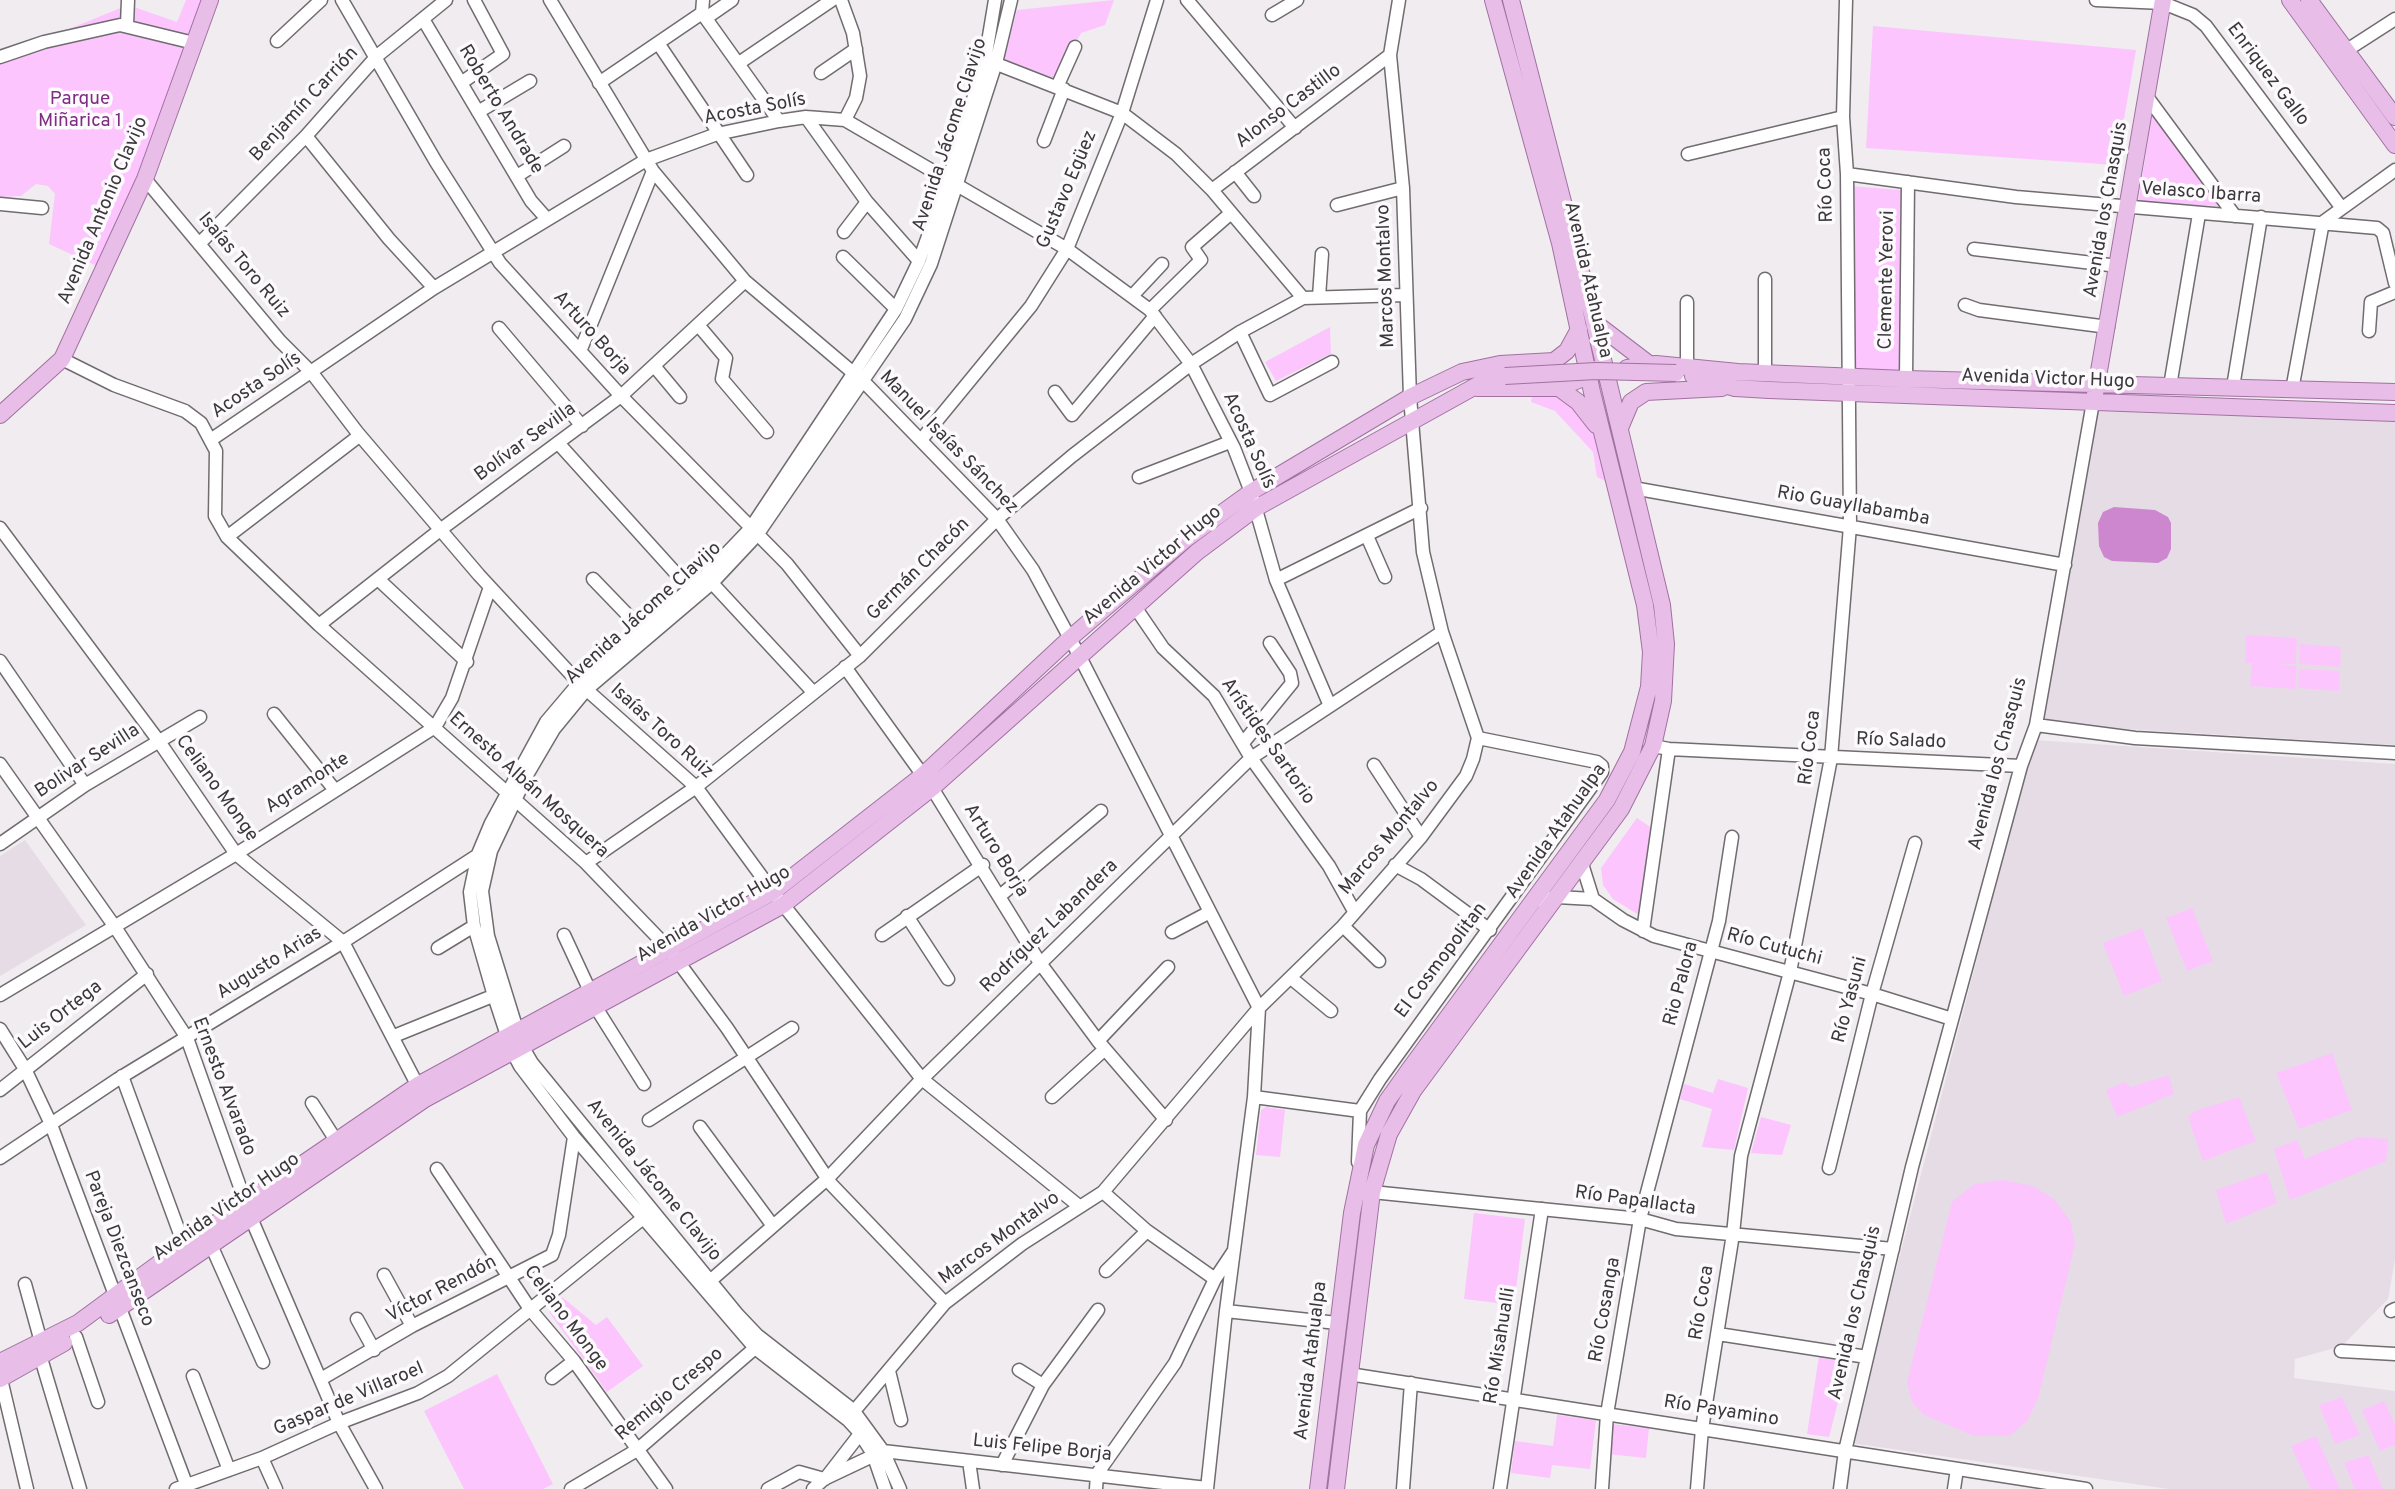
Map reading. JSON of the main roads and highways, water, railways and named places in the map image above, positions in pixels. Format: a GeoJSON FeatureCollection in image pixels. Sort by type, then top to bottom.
{"type":"FeatureCollection","features":[{"type":"Feature","properties":{"kind":"main road","name":"Avenida Antonio Clavijo"},"geometry":{"type":"LineString","coordinates":[[0,415],[62,359],[145,179],[210,0]]}},
{"type":"Feature","properties":{"kind":"main road","name":"Avenida Atahualpa"},"geometry":{"type":"LineString","coordinates":[[1336,1489],[1372,1192],[1381,1155],[1399,1112],[1582,864],[1661,748],[1666,644],[1662,605],[1620,428],[1560,243],[1493,0]]}},
{"type":"Feature","properties":{"kind":"main road","name":"Avenida Atahualpa"},"geometry":{"type":"LineString","coordinates":[[1318,1489],[1337,1323],[1366,1145],[1387,1101],[1535,901],[1626,770],[1648,687],[1651,652],[1645,605],[1588,376],[1587,326],[1511,0]]}},
{"type":"Feature","properties":{"kind":"main road"},"geometry":{"type":"LineString","coordinates":[[2290,0],[2395,145]]}},
{"type":"Feature","properties":{"kind":"main road"},"geometry":{"type":"LineString","coordinates":[[2309,0],[2347,50],[2389,98],[2395,117]]}},
{"type":"Feature","properties":{"kind":"main road","name":"Avenida los Chasquis"},"geometry":{"type":"LineString","coordinates":[[2093,402],[2129,208],[2163,1]]}},
{"type":"Feature","properties":{"kind":"main road"},"geometry":{"type":"LineString","coordinates":[[1602,434],[1578,402],[1554,388],[1559,377],[1554,360],[1567,351],[1587,326],[1653,364],[1654,381],[1663,390]]}},
{"type":"Feature","properties":{"kind":"main road","name":"Avenida Victor Hugo"},"geometry":{"type":"LineString","coordinates":[[928,782],[1069,639],[1186,539],[1251,492],[1410,397],[1477,367],[1554,360]]}},
{"type":"Feature","properties":{"kind":"main road","name":"Avenida Victor Hugo"},"geometry":{"type":"LineString","coordinates":[[1603,369],[1653,364],[1735,380],[1765,372],[1906,379],[2395,392]]}},
{"type":"Feature","properties":{"kind":"main road"},"geometry":{"type":"LineString","coordinates":[[1588,376],[1603,369]]}},
{"type":"Feature","properties":{"kind":"main road"},"geometry":{"type":"LineString","coordinates":[[1592,392],[1603,369]]}},
{"type":"Feature","properties":{"kind":"main road","name":"Avenida Victor Hugo"},"geometry":{"type":"LineString","coordinates":[[1443,383],[1499,376],[1681,370],[1701,377],[1849,394],[2395,414]]}},
{"type":"Feature","properties":{"kind":"main road","name":"Avenida Victor Hugo"},"geometry":{"type":"LineString","coordinates":[[41,1349],[76,1337],[184,1245],[337,1142],[421,1092],[778,899],[928,782],[1080,657],[1197,552],[1256,508],[1452,397],[1499,376]]}},
{"type":"Feature","properties":{"kind":"main road","name":"Avenida Victor Hugo"},"geometry":{"type":"LineString","coordinates":[[1477,388],[1554,388],[1588,376]]}},
{"type":"Feature","properties":{"kind":"main road"},"geometry":{"type":"LineString","coordinates":[[1620,428],[1631,402],[1646,392],[1735,380]]}},
{"type":"Feature","properties":{"kind":"main road","name":"Avenida Victor Hugo"},"geometry":{"type":"LineString","coordinates":[[0,1373],[211,1245],[334,1159],[421,1092]]}},
{"type":"Feature","properties":{"kind":"park label","name":"Parque Miñarica 1"},"geometry":{"type":"Point","coordinates":[80,111]}}]}
